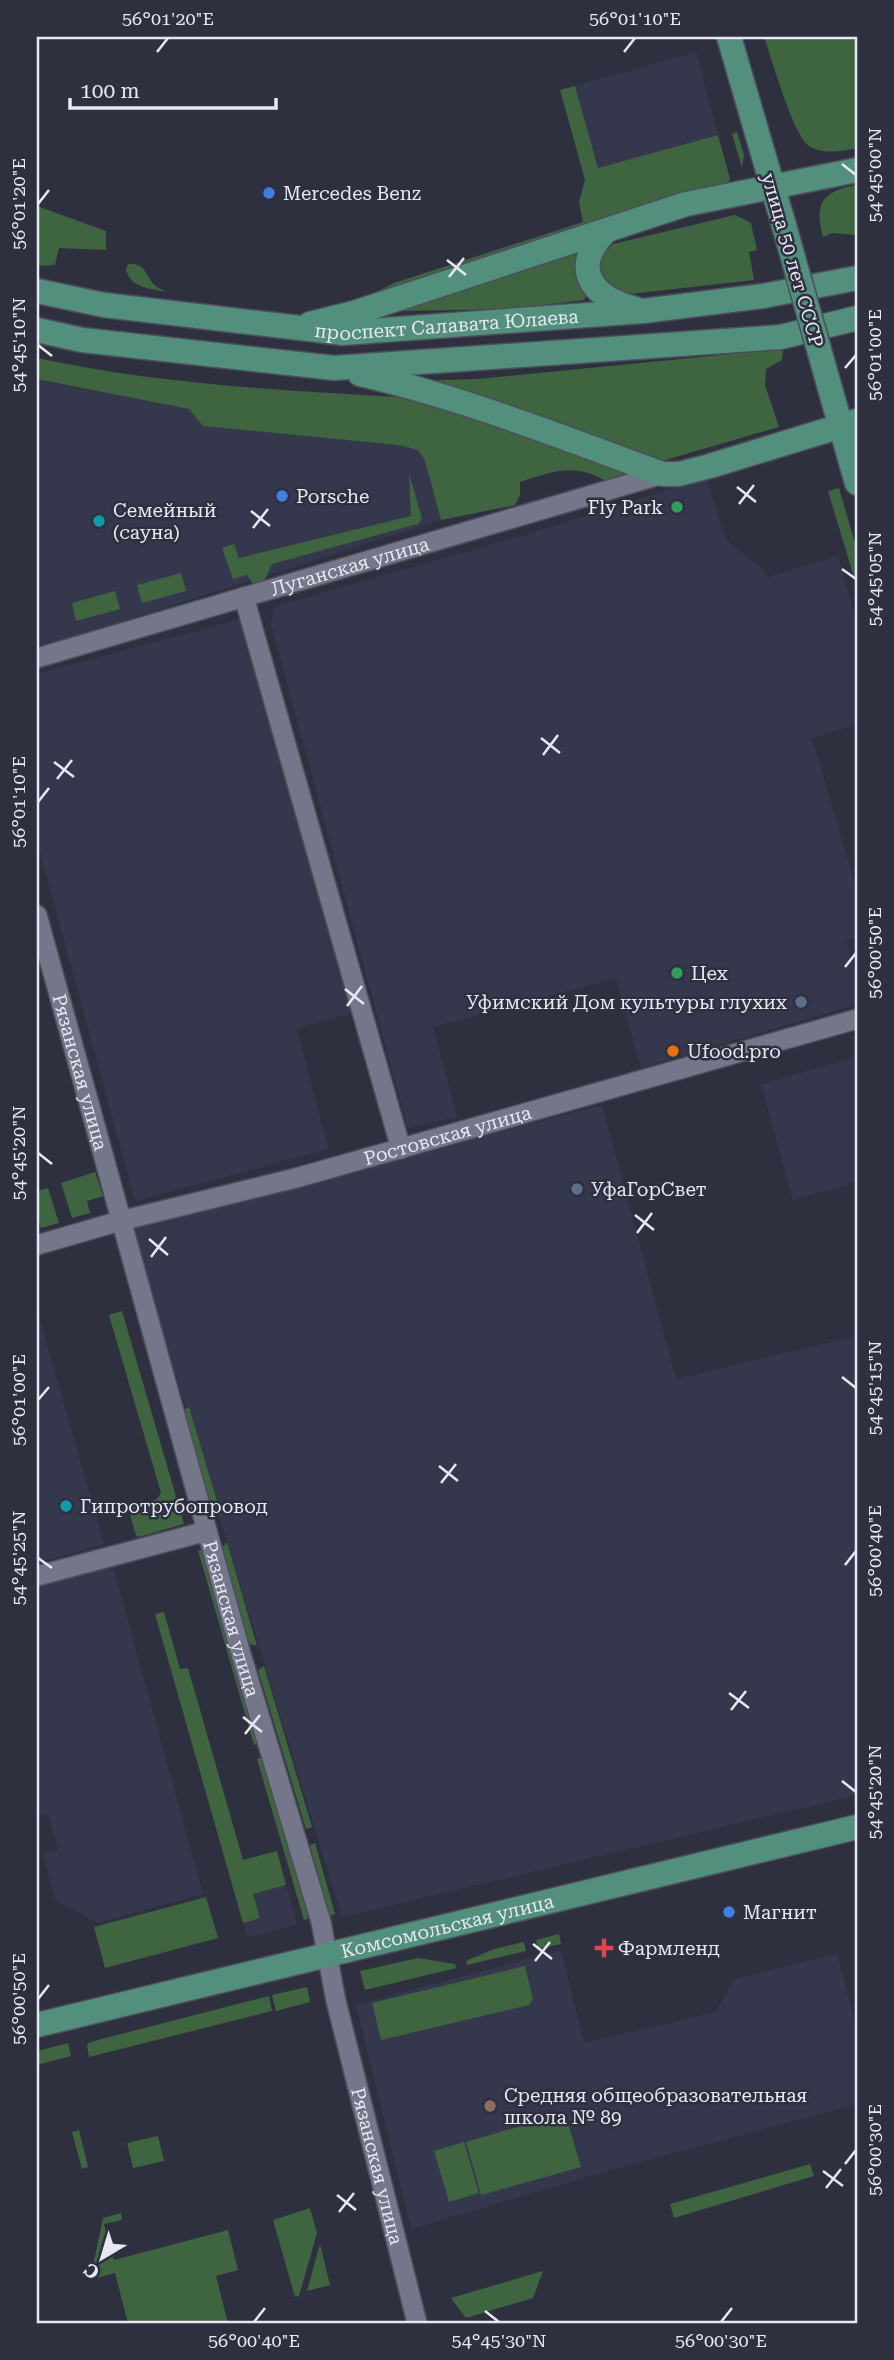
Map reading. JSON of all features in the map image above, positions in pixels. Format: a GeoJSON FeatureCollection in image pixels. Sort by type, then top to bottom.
{"type":"FeatureCollection","features":[{"type":"Feature","properties":{"kind":"main road","name":"улица 50 лет СССР"},"geometry":{"type":"LineString","coordinates":[[729,37],[831,392],[849,424],[857,483]]}},
{"type":"Feature","properties":{"kind":"main road"},"geometry":{"type":"LineString","coordinates":[[296,328],[354,313],[686,204],[857,170]]}},
{"type":"Feature","properties":{"kind":"main road"},"geometry":{"type":"LineString","coordinates":[[607,230],[596,241],[587,260],[592,283],[608,299],[643,311]]}},
{"type":"Feature","properties":{"kind":"main road","name":"проспект Салавата Юлаева"},"geometry":{"type":"LineString","coordinates":[[37,291],[104,305],[343,333],[643,311],[763,296],[857,278]]}},
{"type":"Feature","properties":{"kind":"main road","name":"проспект Салавата Юлаева"},"geometry":{"type":"LineString","coordinates":[[37,330],[82,340],[334,368],[781,337],[857,318]]}},
{"type":"Feature","properties":{"kind":"main road"},"geometry":{"type":"LineString","coordinates":[[334,368],[421,390],[663,474],[679,474],[709,466],[849,424]]}},
{"type":"Feature","properties":{"kind":"main road","name":"Комсомольская улица"},"geometry":{"type":"LineString","coordinates":[[37,2025],[857,1827]]}},
{"type":"Feature","properties":{"kind":"street","name":"Луганская улица"},"geometry":{"type":"LineString","coordinates":[[37,658],[663,474]]}},
{"type":"Feature","properties":{"kind":"street"},"geometry":{"type":"LineString","coordinates":[[244,597],[401,1149]]}},
{"type":"Feature","properties":{"kind":"street","name":"Рязанская улица"},"geometry":{"type":"LineString","coordinates":[[37,915],[207,1531],[321,1922],[326,1954],[417,2323]]}},
{"type":"Feature","properties":{"kind":"street","name":"Ростовская улица"},"geometry":{"type":"LineString","coordinates":[[37,1245],[120,1221],[296,1178],[857,1019]]}},
{"type":"Feature","properties":{"kind":"street"},"geometry":{"type":"LineString","coordinates":[[37,1576],[207,1531]]}},
{"type":"Feature","properties":{"kind":"shaded area"},"geometry":{"type":"Polygon","coordinates":[[[696,52],[718,135],[598,168],[575,86],[696,52]]]}},
{"type":"Feature","properties":{"kind":"shaded area"},"geometry":{"type":"Polygon","coordinates":[[[37,379],[189,409],[203,426],[398,445],[418,450],[425,461],[441,520],[37,646],[37,379]]]}},
{"type":"Feature","properties":{"kind":"shaded area"},"geometry":{"type":"Polygon","coordinates":[[[706,478],[726,540],[766,572],[765,578],[838,556],[857,622],[857,724],[812,738],[857,891],[857,937],[846,940],[857,977],[857,1004],[641,1068],[616,978],[433,1027],[457,1117],[408,1128],[271,624],[274,609],[706,478]]]}},
{"type":"Feature","properties":{"kind":"shaded area"},"geometry":{"type":"Polygon","coordinates":[[[241,619],[351,1014],[297,1028],[328,1149],[135,1201],[37,841],[37,674],[241,619]]]}},
{"type":"Feature","properties":{"kind":"shaded area"},"geometry":{"type":"Polygon","coordinates":[[[857,1057],[857,1182],[793,1200],[761,1084],[857,1057]]]}},
{"type":"Feature","properties":{"kind":"shaded area"},"geometry":{"type":"Polygon","coordinates":[[[602,1105],[676,1379],[857,1336],[857,1795],[342,1917],[131,1228],[602,1105]]]}},
{"type":"Feature","properties":{"kind":"shaded area"},"geometry":{"type":"Polygon","coordinates":[[[37,1310],[104,1544],[37,1563],[37,1310]]]}},
{"type":"Feature","properties":{"kind":"shaded area"},"geometry":{"type":"Polygon","coordinates":[[[112,1563],[203,1894],[98,1923],[55,1900],[43,1854],[58,1849],[48,1813],[37,1816],[37,1584],[112,1563]]]}},
{"type":"Feature","properties":{"kind":"shaded area"},"geometry":{"type":"Polygon","coordinates":[[[286,1885],[297,1924],[247,1938],[243,1923],[260,1918],[253,1894],[286,1885]]]}},
{"type":"Feature","properties":{"kind":"shaded area"},"geometry":{"type":"Polygon","coordinates":[[[561,1950],[584,2043],[716,2012],[733,1980],[837,1954],[857,2031],[857,2104],[614,2169],[411,2229],[356,2005],[561,1950]]]}},
{"type":"Feature","properties":{"kind":"green space"},"geometry":{"type":"Polygon","coordinates":[[[764,37],[857,37],[857,148],[820,151],[809,146],[803,139],[790,112],[764,37]]]}},
{"type":"Feature","properties":{"kind":"green space"},"geometry":{"type":"Polygon","coordinates":[[[575,86],[598,168],[718,135],[730,179],[726,187],[374,302],[372,294],[394,283],[583,222],[579,202],[585,180],[560,90],[575,86]]]}},
{"type":"Feature","properties":{"kind":"green space"},"geometry":{"type":"Polygon","coordinates":[[[737,132],[744,155],[742,168],[732,134],[737,132]]]}},
{"type":"Feature","properties":{"kind":"green space"},"geometry":{"type":"Polygon","coordinates":[[[857,185],[857,235],[833,233],[823,237],[820,215],[824,200],[836,191],[857,185]]]}},
{"type":"Feature","properties":{"kind":"green space"},"geometry":{"type":"Polygon","coordinates":[[[37,206],[106,231],[106,250],[59,248],[55,265],[37,266],[37,206]]]}},
{"type":"Feature","properties":{"kind":"green space"},"geometry":{"type":"Polygon","coordinates":[[[735,215],[751,223],[757,250],[749,252],[754,280],[621,295],[599,280],[599,260],[613,244],[735,215]]]}},
{"type":"Feature","properties":{"kind":"green space"},"geometry":{"type":"Polygon","coordinates":[[[563,256],[578,257],[587,294],[584,300],[514,309],[401,311],[403,308],[563,256]]]}},
{"type":"Feature","properties":{"kind":"green space"},"geometry":{"type":"Polygon","coordinates":[[[128,264],[140,266],[154,284],[166,292],[132,281],[126,270],[128,264]]]}},
{"type":"Feature","properties":{"kind":"green space"},"geometry":{"type":"Polygon","coordinates":[[[783,349],[782,360],[766,369],[765,385],[779,427],[662,461],[415,381],[478,379],[783,349]]]}},
{"type":"Feature","properties":{"kind":"green space"},"geometry":{"type":"Polygon","coordinates":[[[37,358],[172,380],[399,397],[420,401],[640,476],[609,483],[586,472],[555,472],[520,482],[520,495],[515,505],[441,520],[425,461],[418,450],[398,445],[203,426],[189,409],[37,379],[37,358]]]}},
{"type":"Feature","properties":{"kind":"green space"},"geometry":{"type":"Polygon","coordinates":[[[409,473],[422,518],[418,524],[272,564],[264,582],[253,584],[247,575],[233,579],[222,548],[234,544],[239,558],[411,516],[409,473]]]}},
{"type":"Feature","properties":{"kind":"green space"},"geometry":{"type":"Polygon","coordinates":[[[839,488],[857,550],[857,587],[828,491],[839,488]]]}},
{"type":"Feature","properties":{"kind":"green space"},"geometry":{"type":"Polygon","coordinates":[[[181,573],[186,591],[142,603],[137,585],[181,573]]]}},
{"type":"Feature","properties":{"kind":"green space"},"geometry":{"type":"Polygon","coordinates":[[[115,591],[120,609],[76,621],[72,603],[115,591]]]}},
{"type":"Feature","properties":{"kind":"green space"},"geometry":{"type":"Polygon","coordinates":[[[95,1172],[103,1196],[87,1201],[90,1213],[72,1218],[61,1183],[95,1172]]]}},
{"type":"Feature","properties":{"kind":"green space"},"geometry":{"type":"Polygon","coordinates":[[[48,1188],[59,1223],[41,1228],[37,1215],[37,1191],[48,1188]]]}},
{"type":"Feature","properties":{"kind":"green space"},"geometry":{"type":"Polygon","coordinates":[[[122,1311],[184,1524],[139,1537],[128,1508],[157,1499],[161,1493],[109,1315],[122,1311]]]}},
{"type":"Feature","properties":{"kind":"green space"},"geometry":{"type":"Polygon","coordinates":[[[189,1407],[221,1515],[213,1514],[183,1411],[189,1407]]]}},
{"type":"Feature","properties":{"kind":"green space"},"geometry":{"type":"Polygon","coordinates":[[[227,1542],[257,1646],[249,1644],[222,1548],[227,1542]]]}},
{"type":"Feature","properties":{"kind":"green space"},"geometry":{"type":"Polygon","coordinates":[[[198,1550],[203,1550],[261,1743],[254,1745],[198,1550]]]}},
{"type":"Feature","properties":{"kind":"green space"},"geometry":{"type":"Polygon","coordinates":[[[164,1612],[180,1669],[188,1668],[243,1860],[277,1851],[286,1885],[253,1894],[260,1918],[243,1923],[155,1614],[164,1612]]]}},
{"type":"Feature","properties":{"kind":"green space"},"geometry":{"type":"Polygon","coordinates":[[[264,1666],[312,1827],[306,1829],[258,1670],[264,1666]]]}},
{"type":"Feature","properties":{"kind":"green space"},"geometry":{"type":"Polygon","coordinates":[[[263,1757],[310,1918],[304,1920],[257,1759],[263,1757]]]}},
{"type":"Feature","properties":{"kind":"green space"},"geometry":{"type":"Polygon","coordinates":[[[315,1843],[335,1914],[330,1916],[310,1845],[315,1843]]]}},
{"type":"Feature","properties":{"kind":"green space"},"geometry":{"type":"Polygon","coordinates":[[[206,1897],[218,1938],[105,1968],[94,1927],[206,1897]]]}},
{"type":"Feature","properties":{"kind":"green space"},"geometry":{"type":"Polygon","coordinates":[[[559,1934],[561,1944],[538,1949],[536,1940],[559,1934]]]}},
{"type":"Feature","properties":{"kind":"green space"},"geometry":{"type":"Polygon","coordinates":[[[524,1942],[526,1951],[467,1965],[466,1961],[494,1949],[524,1942]]]}},
{"type":"Feature","properties":{"kind":"green space"},"geometry":{"type":"Polygon","coordinates":[[[418,1958],[455,1964],[456,1968],[365,1990],[360,1971],[418,1958]]]}},
{"type":"Feature","properties":{"kind":"green space"},"geometry":{"type":"Polygon","coordinates":[[[525,1966],[533,1999],[529,2005],[381,2040],[372,2003],[525,1966]]]}},
{"type":"Feature","properties":{"kind":"green space"},"geometry":{"type":"Polygon","coordinates":[[[307,1987],[310,2002],[276,2011],[272,1995],[307,1987]]]}},
{"type":"Feature","properties":{"kind":"green space"},"geometry":{"type":"Polygon","coordinates":[[[269,1996],[272,2011],[89,2057],[87,2045],[90,2042],[269,1996]]]}},
{"type":"Feature","properties":{"kind":"green space"},"geometry":{"type":"Polygon","coordinates":[[[68,2043],[71,2056],[37,2065],[37,2051],[68,2043]]]}},
{"type":"Feature","properties":{"kind":"green space"},"geometry":{"type":"Polygon","coordinates":[[[565,2113],[581,2167],[481,2195],[466,2142],[565,2113]]]}},
{"type":"Feature","properties":{"kind":"green space"},"geometry":{"type":"Polygon","coordinates":[[[79,2130],[88,2167],[82,2169],[72,2132],[79,2130]]]}},
{"type":"Feature","properties":{"kind":"green space"},"geometry":{"type":"Polygon","coordinates":[[[158,2136],[164,2161],[133,2168],[127,2143],[158,2136]]]}},
{"type":"Feature","properties":{"kind":"green space"},"geometry":{"type":"Polygon","coordinates":[[[464,2142],[479,2193],[449,2202],[434,2151],[464,2142]]]}},
{"type":"Feature","properties":{"kind":"green space"},"geometry":{"type":"Polygon","coordinates":[[[810,2164],[814,2176],[674,2218],[670,2204],[810,2164]]]}},
{"type":"Feature","properties":{"kind":"green space"},"geometry":{"type":"Polygon","coordinates":[[[310,2208],[317,2233],[299,2296],[295,2297],[273,2220],[310,2208]]]}},
{"type":"Feature","properties":{"kind":"green space"},"geometry":{"type":"Polygon","coordinates":[[[121,2213],[122,2220],[104,2224],[114,2260],[228,2230],[238,2270],[216,2276],[228,2323],[128,2323],[115,2273],[90,2280],[103,2218],[121,2213]]]}},
{"type":"Feature","properties":{"kind":"green space"},"geometry":{"type":"Polygon","coordinates":[[[320,2244],[330,2285],[307,2291],[320,2244]]]}},
{"type":"Feature","properties":{"kind":"green space"},"geometry":{"type":"Polygon","coordinates":[[[543,2271],[533,2298],[466,2318],[451,2298],[543,2271]]]}},
{"type":"Feature","properties":{"kind":"place","name":"Mercedes Benz"},"geometry":{"type":"Point","coordinates":[269,193]}},
{"type":"Feature","properties":{"kind":"place","name":"Porsche"},"geometry":{"type":"Point","coordinates":[282,496]}},
{"type":"Feature","properties":{"kind":"place","name":"Fly Park"},"geometry":{"type":"Point","coordinates":[677,507]}},
{"type":"Feature","properties":{"kind":"place","name":"Семейный (сауна)"},"geometry":{"type":"Point","coordinates":[99,521]}},
{"type":"Feature","properties":{"kind":"place","name":"Цех"},"geometry":{"type":"Point","coordinates":[677,973]}},
{"type":"Feature","properties":{"kind":"place","name":"Уфимский Дом культуры глухих"},"geometry":{"type":"Point","coordinates":[801,1002]}},
{"type":"Feature","properties":{"kind":"place","name":"Ufood.pro"},"geometry":{"type":"Point","coordinates":[673,1051]}},
{"type":"Feature","properties":{"kind":"place","name":"УфаГорСвет"},"geometry":{"type":"Point","coordinates":[577,1189]}},
{"type":"Feature","properties":{"kind":"place","name":"Гипротрубопровод"},"geometry":{"type":"Point","coordinates":[66,1506]}},
{"type":"Feature","properties":{"kind":"place","name":"Магнит"},"geometry":{"type":"Point","coordinates":[729,1912]}},
{"type":"Feature","properties":{"kind":"place","name":"Фармленд"},"geometry":{"type":"Point","coordinates":[604,1948]}},
{"type":"Feature","properties":{"kind":"place","name":"Средняя общеобразовательная школа № 89"},"geometry":{"type":"Point","coordinates":[490,2106]}}]}
